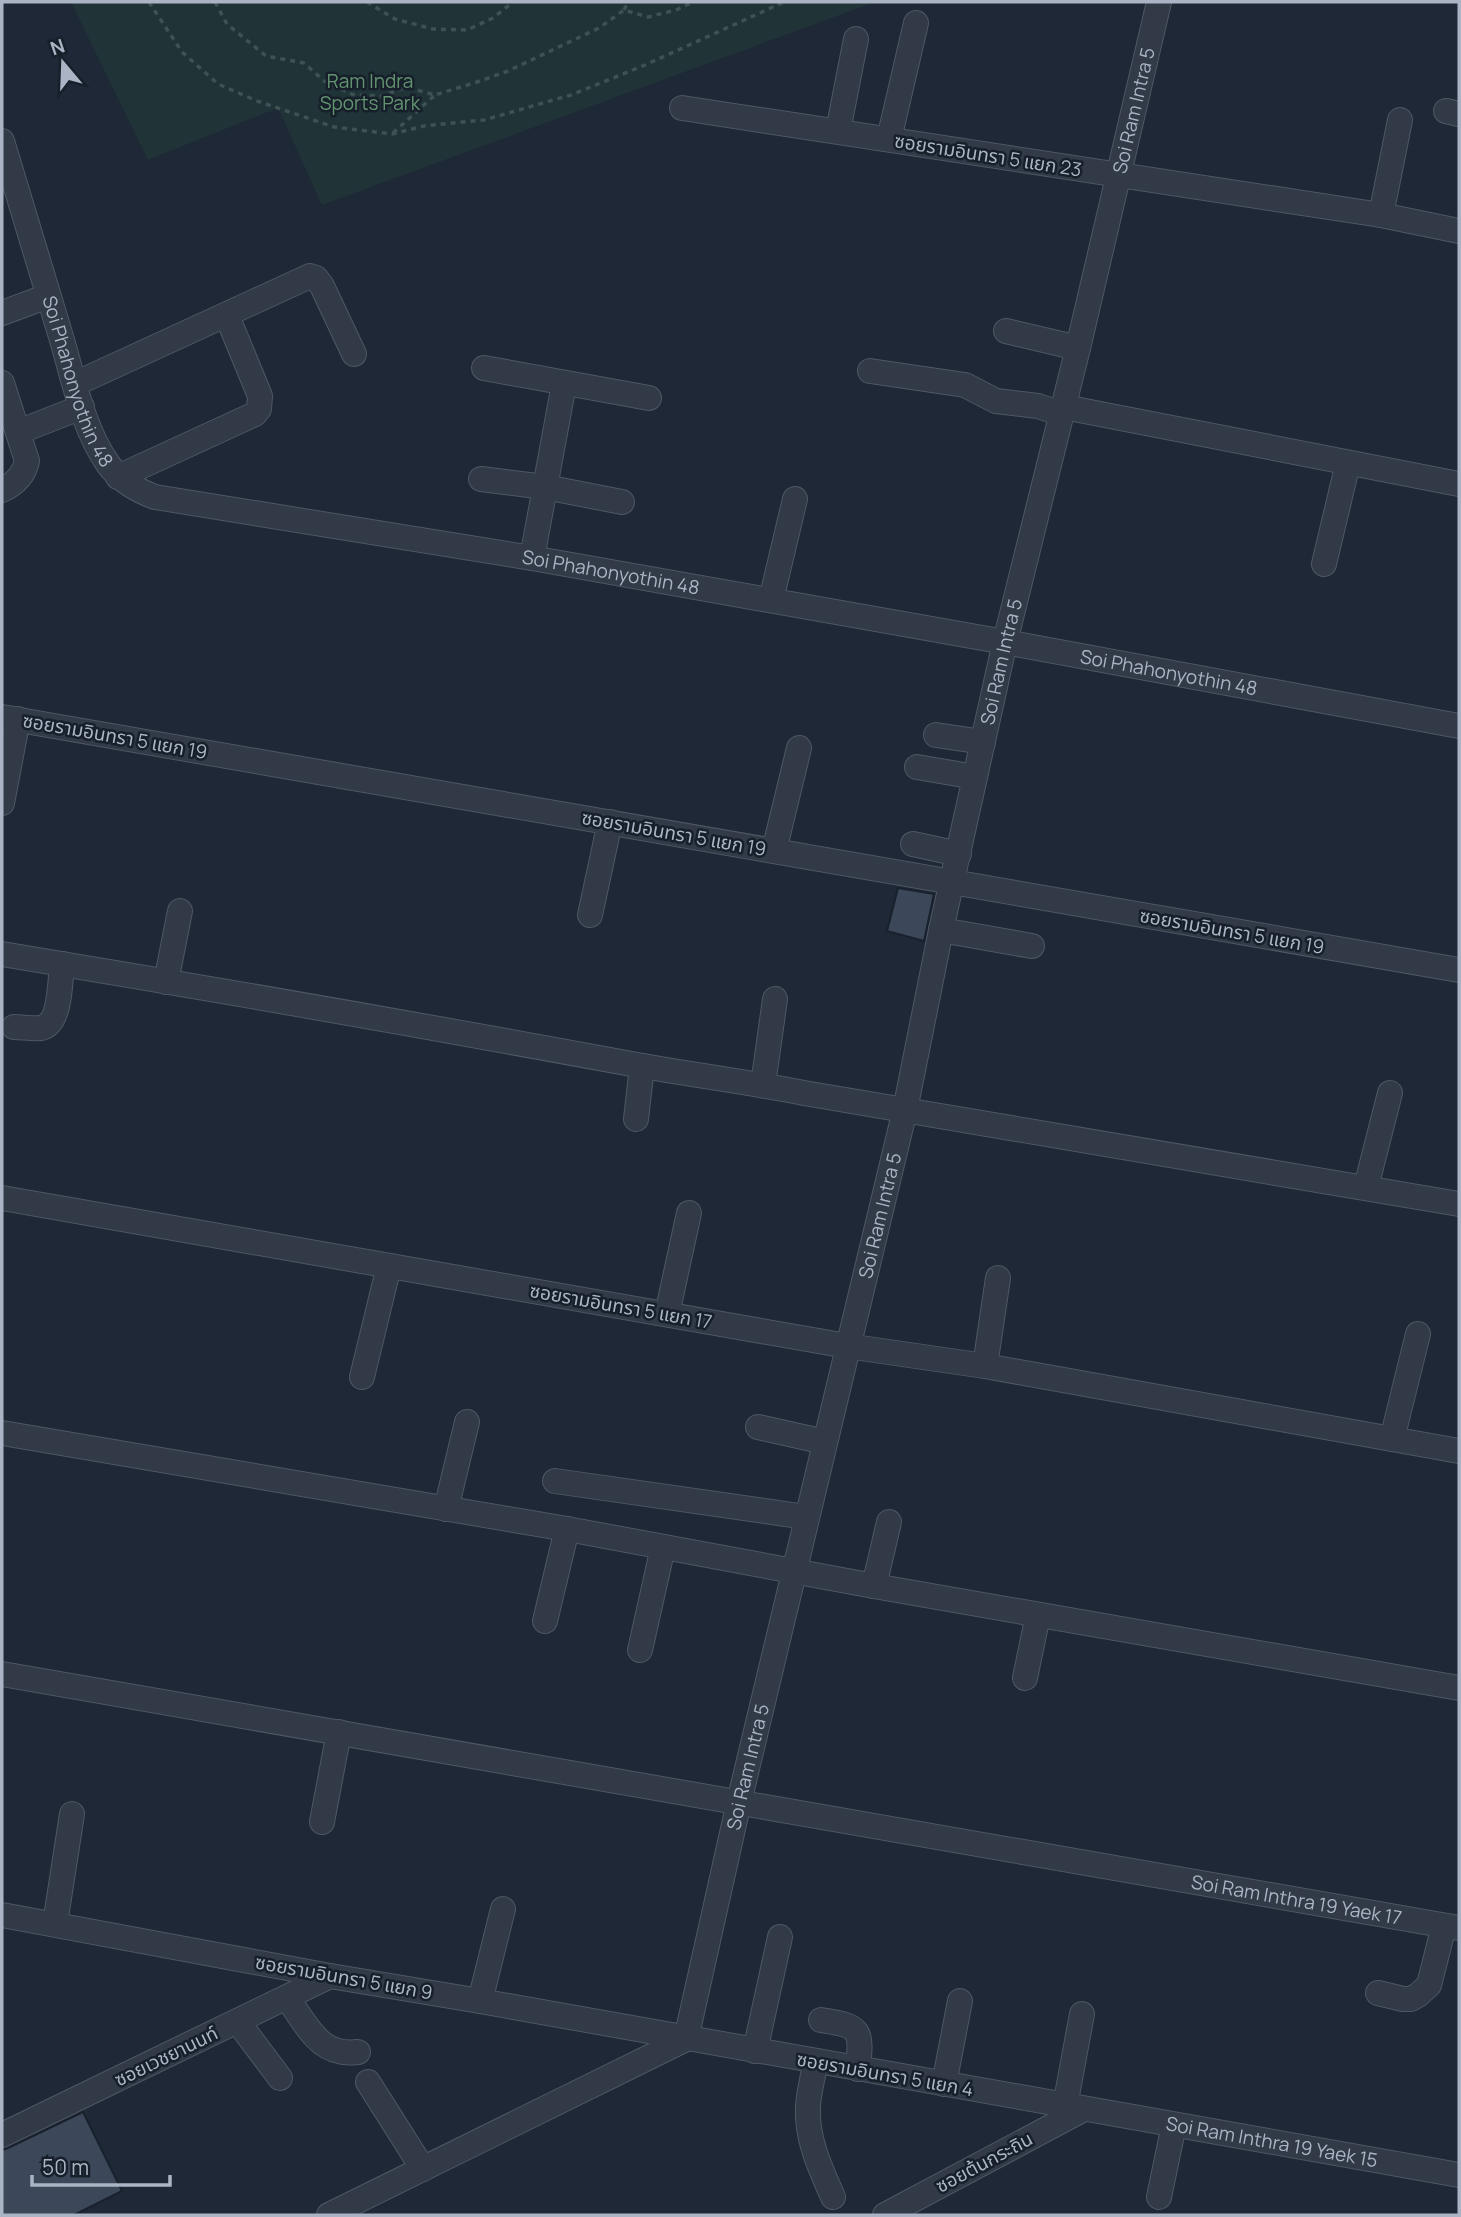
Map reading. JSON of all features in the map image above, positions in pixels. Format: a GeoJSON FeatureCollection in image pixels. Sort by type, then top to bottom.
{"type":"FeatureCollection","features":[{"type":"Feature","properties":{"kind":"street","name":"Soi Ram Intra 5"},"geometry":{"type":"LineString","coordinates":[[686,2039],[806,1517],[905,1110],[941,930],[1005,642],[1078,348],[1159,2]]}},
{"type":"Feature","properties":{"kind":"street"},"geometry":{"type":"LineString","coordinates":[[889,139],[916,23]]}},
{"type":"Feature","properties":{"kind":"street"},"geometry":{"type":"LineString","coordinates":[[838,131],[856,38]]}},
{"type":"Feature","properties":{"kind":"street","name":"ซอยรามอินทรา 5 แยก 23"},"geometry":{"type":"LineString","coordinates":[[682,108],[1381,215],[1459,231]]}},
{"type":"Feature","properties":{"kind":"street"},"geometry":{"type":"LineString","coordinates":[[1381,215],[1399,120]]}},
{"type":"Feature","properties":{"kind":"street","name":"Soi Phahonyothin 48"},"geometry":{"type":"LineString","coordinates":[[2,141],[6,170],[78,395],[100,451],[118,477],[133,488],[155,497],[532,558],[1459,726]]}},
{"type":"Feature","properties":{"kind":"street"},"geometry":{"type":"LineString","coordinates":[[18,432],[78,395],[227,316],[310,276],[316,278],[322,286],[354,354]]}},
{"type":"Feature","properties":{"kind":"street"},"geometry":{"type":"LineString","coordinates":[[2,313],[48,296]]}},
{"type":"Feature","properties":{"kind":"street"},"geometry":{"type":"LineString","coordinates":[[118,477],[255,414],[259,409],[260,396],[227,316]]}},
{"type":"Feature","properties":{"kind":"street"},"geometry":{"type":"LineString","coordinates":[[1006,331],[1078,348]]}},
{"type":"Feature","properties":{"kind":"street"},"geometry":{"type":"LineString","coordinates":[[484,369],[649,398]]}},
{"type":"Feature","properties":{"kind":"street"},"geometry":{"type":"LineString","coordinates":[[870,371],[965,385],[996,401],[1063,410],[1459,484]]}},
{"type":"Feature","properties":{"kind":"street"},"geometry":{"type":"LineString","coordinates":[[2,383],[27,461],[19,478],[2,490]]}},
{"type":"Feature","properties":{"kind":"street"},"geometry":{"type":"LineString","coordinates":[[532,558],[564,384]]}},
{"type":"Feature","properties":{"kind":"street"},"geometry":{"type":"LineString","coordinates":[[1324,564],[1348,463]]}},
{"type":"Feature","properties":{"kind":"street"},"geometry":{"type":"LineString","coordinates":[[481,478],[622,502]]}},
{"type":"Feature","properties":{"kind":"street"},"geometry":{"type":"LineString","coordinates":[[771,600],[795,499]]}},
{"type":"Feature","properties":{"kind":"street"},"geometry":{"type":"LineString","coordinates":[[2,803],[10,718]]}},
{"type":"Feature","properties":{"kind":"street","name":"ซอยรามอินทรา 5 แยก 19"},"geometry":{"type":"LineString","coordinates":[[10,718],[1459,970]]}},
{"type":"Feature","properties":{"kind":"street"},"geometry":{"type":"LineString","coordinates":[[936,735],[983,742]]}},
{"type":"Feature","properties":{"kind":"street"},"geometry":{"type":"LineString","coordinates":[[774,851],[799,748]]}},
{"type":"Feature","properties":{"kind":"street"},"geometry":{"type":"LineString","coordinates":[[917,767],[975,777]]}},
{"type":"Feature","properties":{"kind":"street"},"geometry":{"type":"LineString","coordinates":[[590,915],[610,822]]}},
{"type":"Feature","properties":{"kind":"street"},"geometry":{"type":"LineString","coordinates":[[913,844],[959,854]]}},
{"type":"Feature","properties":{"kind":"street"},"geometry":{"type":"LineString","coordinates":[[166,982],[180,911]]}},
{"type":"Feature","properties":{"kind":"street"},"geometry":{"type":"LineString","coordinates":[[941,930],[1032,946]]}},
{"type":"Feature","properties":{"kind":"street"},"geometry":{"type":"LineString","coordinates":[[2,954],[500,1039],[642,1066],[1459,1204]]}},
{"type":"Feature","properties":{"kind":"street"},"geometry":{"type":"LineString","coordinates":[[14,1027],[40,1028],[50,1025],[55,1017],[62,964]]}},
{"type":"Feature","properties":{"kind":"street"},"geometry":{"type":"LineString","coordinates":[[763,1085],[775,999]]}},
{"type":"Feature","properties":{"kind":"street"},"geometry":{"type":"LineString","coordinates":[[636,1119],[642,1066]]}},
{"type":"Feature","properties":{"kind":"street"},"geometry":{"type":"LineString","coordinates":[[1367,1187],[1390,1093]]}},
{"type":"Feature","properties":{"kind":"street","name":"ซอยรามอินทรา 5 แยก 17"},"geometry":{"type":"LineString","coordinates":[[2,1198],[847,1346],[985,1366],[1459,1451]]}},
{"type":"Feature","properties":{"kind":"street"},"geometry":{"type":"LineString","coordinates":[[667,1314],[689,1213]]}},
{"type":"Feature","properties":{"kind":"street"},"geometry":{"type":"LineString","coordinates":[[362,1377],[388,1266]]}},
{"type":"Feature","properties":{"kind":"street"},"geometry":{"type":"LineString","coordinates":[[985,1366],[998,1278]]}},
{"type":"Feature","properties":{"kind":"street"},"geometry":{"type":"LineString","coordinates":[[1392,1439],[1418,1334]]}},
{"type":"Feature","properties":{"kind":"street"},"geometry":{"type":"LineString","coordinates":[[446,1509],[467,1422]]}},
{"type":"Feature","properties":{"kind":"street"},"geometry":{"type":"LineString","coordinates":[[758,1427],[825,1441]]}},
{"type":"Feature","properties":{"kind":"street"},"geometry":{"type":"LineString","coordinates":[[2,1433],[1459,1688]]}},
{"type":"Feature","properties":{"kind":"street"},"geometry":{"type":"LineString","coordinates":[[555,1481],[806,1517]]}},
{"type":"Feature","properties":{"kind":"street"},"geometry":{"type":"LineString","coordinates":[[874,1586],[889,1522]]}},
{"type":"Feature","properties":{"kind":"street"},"geometry":{"type":"LineString","coordinates":[[545,1621],[567,1530]]}},
{"type":"Feature","properties":{"kind":"street"},"geometry":{"type":"LineString","coordinates":[[640,1650],[663,1547]]}},
{"type":"Feature","properties":{"kind":"street"},"geometry":{"type":"LineString","coordinates":[[1025,1678],[1038,1615]]}},
{"type":"Feature","properties":{"kind":"street","name":"Soi Ram Inthra 19 Yaek 17"},"geometry":{"type":"LineString","coordinates":[[2,1674],[1452,1927]]}},
{"type":"Feature","properties":{"kind":"street"},"geometry":{"type":"LineString","coordinates":[[322,1822],[339,1732]]}},
{"type":"Feature","properties":{"kind":"street"},"geometry":{"type":"LineString","coordinates":[[55,1924],[72,1814]]}},
{"type":"Feature","properties":{"kind":"street"},"geometry":{"type":"LineString","coordinates":[[480,2000],[503,1909]]}},
{"type":"Feature","properties":{"kind":"street","name":"ซอยรามอินทรา 5 แยก 9"},"geometry":{"type":"LineString","coordinates":[[2,1915],[686,2039]]}},
{"type":"Feature","properties":{"kind":"street"},"geometry":{"type":"LineString","coordinates":[[1378,1993],[1403,1999],[1419,1995],[1429,1985],[1452,1927]]}},
{"type":"Feature","properties":{"kind":"street"},"geometry":{"type":"LineString","coordinates":[[755,2051],[780,1937]]}},
{"type":"Feature","properties":{"kind":"street","name":"ซอยเวชยานนท์"},"geometry":{"type":"LineString","coordinates":[[2,2135],[330,1976]]}},
{"type":"Feature","properties":{"kind":"street"},"geometry":{"type":"LineString","coordinates":[[287,1998],[322,2045],[344,2054],[358,2052]]}},
{"type":"Feature","properties":{"kind":"street"},"geometry":{"type":"LineString","coordinates":[[944,2084],[960,2001]]}},
{"type":"Feature","properties":{"kind":"street"},"geometry":{"type":"LineString","coordinates":[[1074,2108],[1083,2014]]}},
{"type":"Feature","properties":{"kind":"street"},"geometry":{"type":"LineString","coordinates":[[821,2020],[846,2024],[858,2034],[861,2043],[858,2069]]}},
{"type":"Feature","properties":{"kind":"street"},"geometry":{"type":"LineString","coordinates":[[238,2022],[280,2078]]}},
{"type":"Feature","properties":{"kind":"street"},"geometry":{"type":"LineString","coordinates":[[329,2215],[686,2039]]}},
{"type":"Feature","properties":{"kind":"street","name":"ซอยรามอินทรา 5 แยก 4"},"geometry":{"type":"LineString","coordinates":[[686,2039],[1074,2108]]}},
{"type":"Feature","properties":{"kind":"street"},"geometry":{"type":"LineString","coordinates":[[816,2061],[808,2106],[809,2132],[815,2156],[833,2197]]}},
{"type":"Feature","properties":{"kind":"street"},"geometry":{"type":"LineString","coordinates":[[368,2082],[423,2169]]}},
{"type":"Feature","properties":{"kind":"street","name":"Soi Ram Inthra 19 Yaek 15"},"geometry":{"type":"LineString","coordinates":[[1074,2108],[1459,2175]]}},
{"type":"Feature","properties":{"kind":"street","name":"ซอยต้นกระถิน"},"geometry":{"type":"LineString","coordinates":[[885,2215],[923,2206],[1074,2108]]}},
{"type":"Feature","properties":{"kind":"street"},"geometry":{"type":"LineString","coordinates":[[1159,2197],[1174,2125]]}},
{"type":"Feature","properties":{"kind":"path"},"geometry":{"type":"LineString","coordinates":[[149,2],[182,52],[218,84],[257,102],[334,127],[392,134],[424,126],[484,120],[571,95],[657,60],[784,2]]}},
{"type":"Feature","properties":{"kind":"path"},"geometry":{"type":"LineString","coordinates":[[215,2],[227,24],[265,56],[304,63],[324,81],[354,95],[382,96],[406,87],[435,95]]}},
{"type":"Feature","properties":{"kind":"path"},"geometry":{"type":"LineString","coordinates":[[367,2],[395,19],[433,29],[467,30],[493,18],[513,2]]}},
{"type":"Feature","properties":{"kind":"path"},"geometry":{"type":"LineString","coordinates":[[392,134],[435,95],[508,71],[599,28],[624,10],[628,2]]}},
{"type":"Feature","properties":{"kind":"path"},"geometry":{"type":"LineString","coordinates":[[624,10],[648,17],[676,10],[693,2]]}},
{"type":"Feature","properties":{"kind":"green space","name":"Ram Indra Sports Park"},"geometry":{"type":"Polygon","coordinates":[[[71,2],[875,2],[322,205],[278,108],[148,160],[71,2]]]}},
{"type":"Feature","properties":{"kind":"building"},"geometry":{"type":"Polygon","coordinates":[[[898,888],[934,894],[924,941],[887,931],[898,888]]]}},
{"type":"Feature","properties":{"kind":"building"},"geometry":{"type":"Polygon","coordinates":[[[83,2112],[122,2191],[74,2215],[2,2215],[2,2150],[83,2112]]]}}]}
